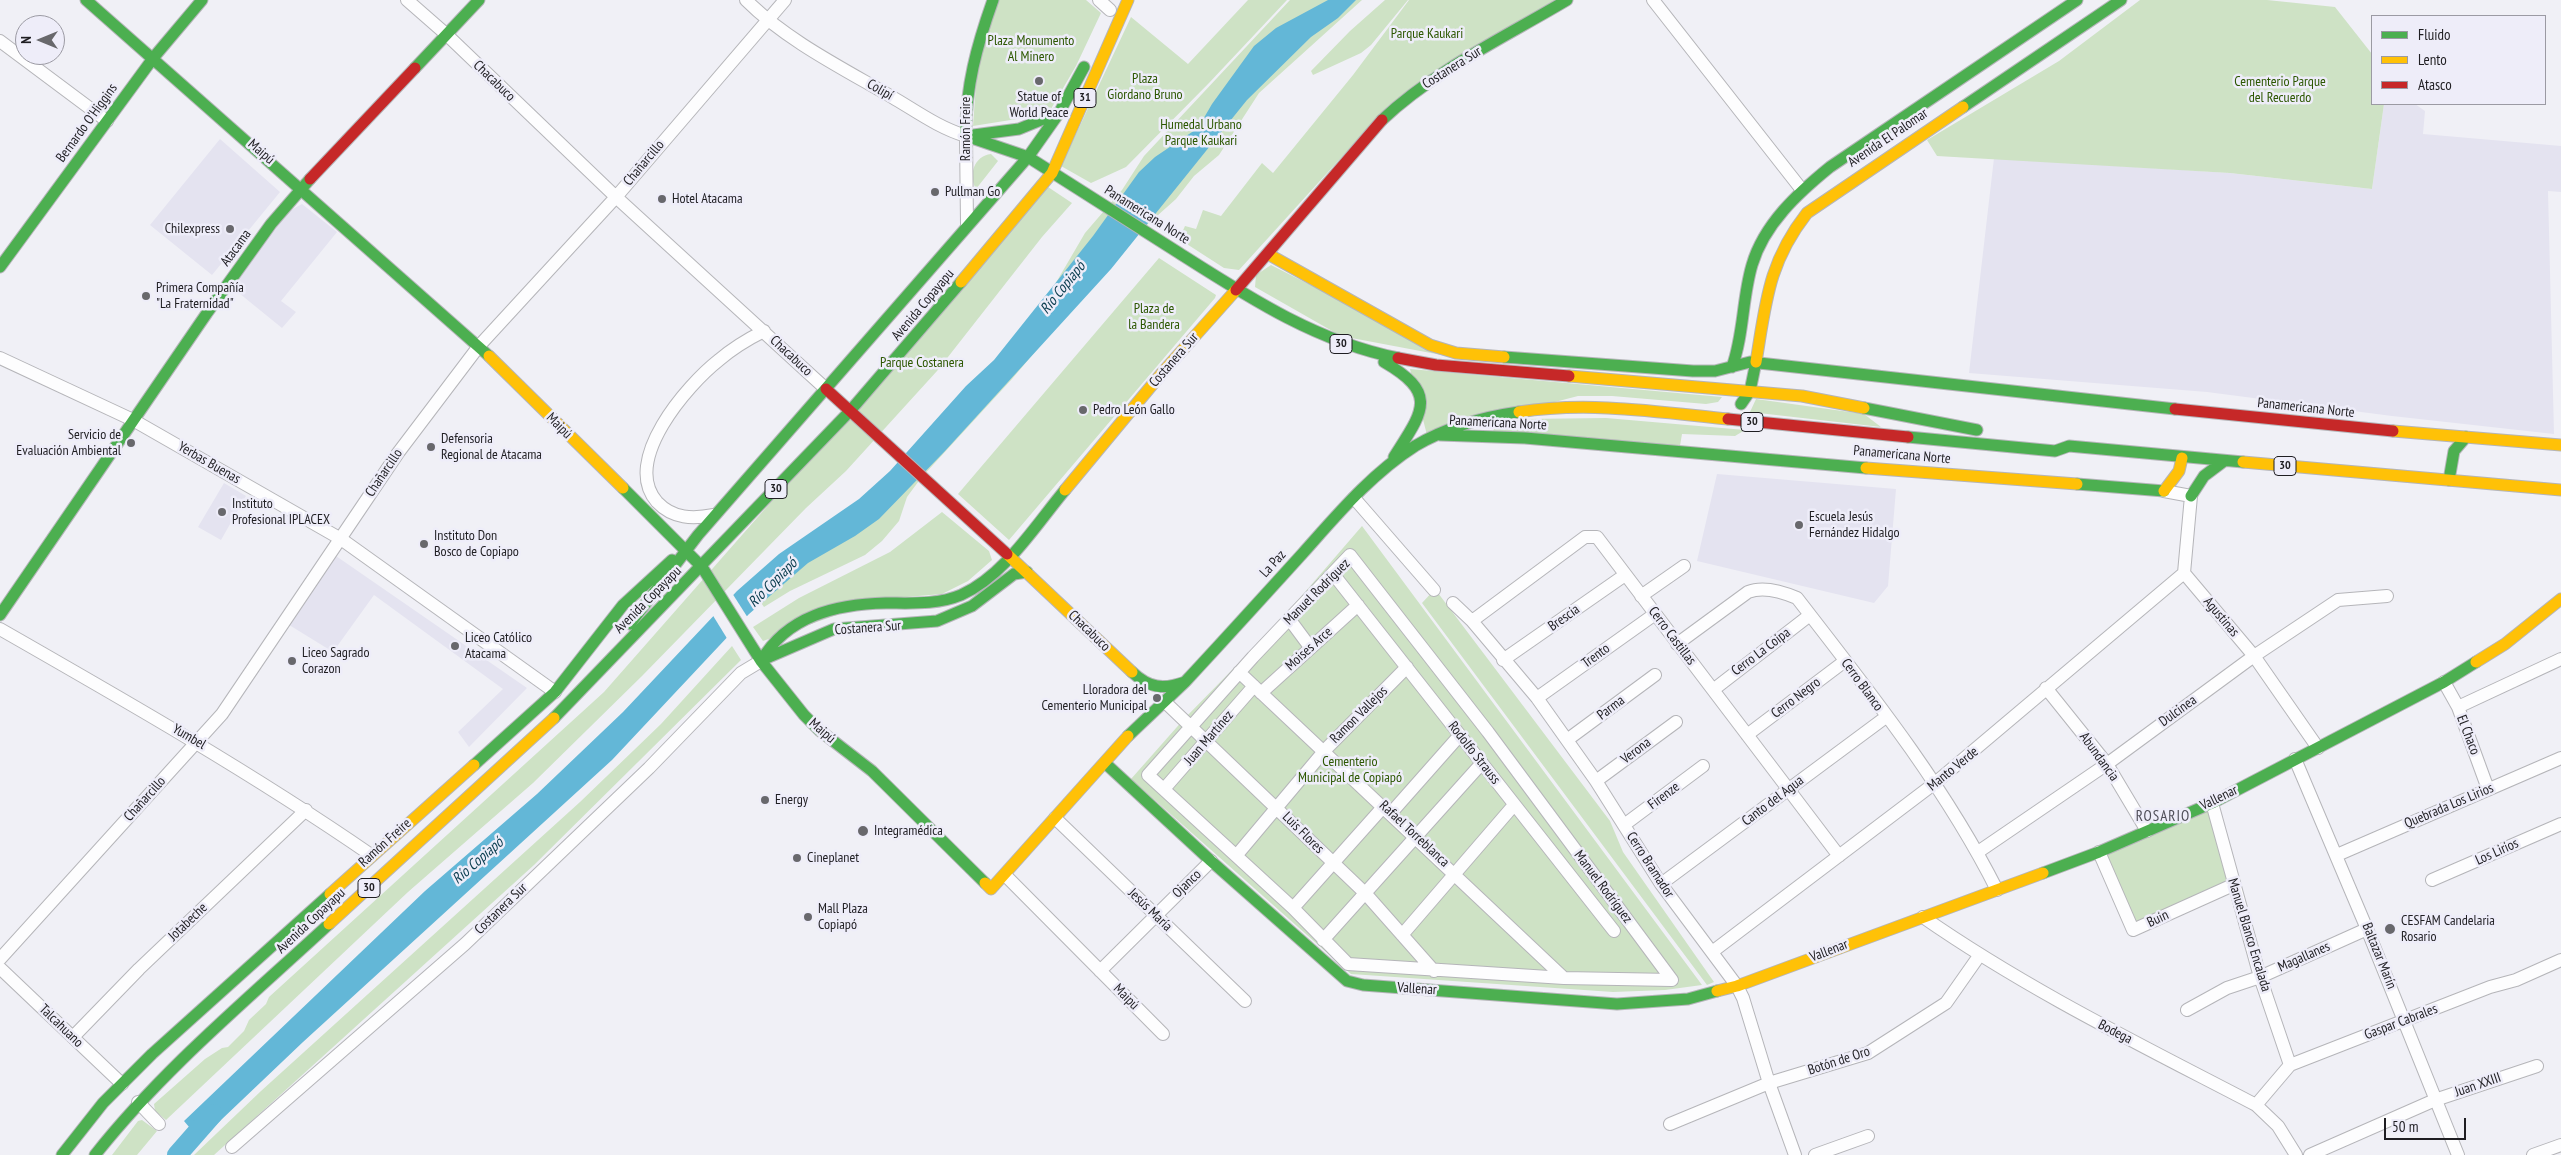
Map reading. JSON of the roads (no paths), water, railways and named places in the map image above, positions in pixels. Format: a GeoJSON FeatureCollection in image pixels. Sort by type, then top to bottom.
{"type":"FeatureCollection","features":[{"type":"Feature","properties":{"kind":"main road","name":"Maipú"},"geometry":{"type":"LineString","coordinates":[[86,0],[154,57],[479,346],[702,567],[764,665],[819,730],[872,771],[991,888]]}},
{"type":"Feature","properties":{"kind":"main road","name":"Bernardo O'Higgins"},"geometry":{"type":"LineString","coordinates":[[0,267],[154,57],[202,0]]}},
{"type":"Feature","properties":{"kind":"main road","name":"Atacama"},"geometry":{"type":"LineString","coordinates":[[0,615],[250,253],[302,188],[479,0]]}},
{"type":"Feature","properties":{"kind":"main road","name":"Ramón Freire"},"geometry":{"type":"LineString","coordinates":[[966,136],[964,110],[967,84],[993,0]]}},
{"type":"Feature","properties":{"kind":"main road","name":"Avenida Copayapu"},"geometry":{"type":"LineString","coordinates":[[95,1155],[138,1102],[185,1056],[547,725],[702,567],[850,411],[925,326],[1052,173],[1128,0]]}},
{"type":"Feature","properties":{"kind":"main road","name":"Costanera Sur"},"geometry":{"type":"LineString","coordinates":[[764,665],[778,636],[804,620],[848,606],[927,603],[956,597],[971,589],[1010,556],[1066,487],[1268,254],[1374,127],[1399,104],[1430,81],[1567,0]]}},
{"type":"Feature","properties":{"kind":"main road","name":"Avenida El Palomar"},"geometry":{"type":"LineString","coordinates":[[1732,367],[1738,351],[1752,266],[1760,246],[1776,219],[1802,190],[1830,167],[2077,0]]}},
{"type":"Feature","properties":{"kind":"main road","name":"Avenida El Palomar"},"geometry":{"type":"LineString","coordinates":[[1750,391],[1768,284],[1778,255],[1807,213],[1939,114],[2121,0]]}},
{"type":"Feature","properties":{"kind":"main road","name":"Avenida Copayapu"},"geometry":{"type":"LineString","coordinates":[[596,673],[686,550],[716,514],[1028,158],[1059,113],[1090,55]]}},
{"type":"Feature","properties":{"kind":"main road"},"geometry":{"type":"LineString","coordinates":[[1939,114],[1943,90]]}},
{"type":"Feature","properties":{"kind":"main road"},"geometry":{"type":"LineString","coordinates":[[966,136],[1019,129],[1059,113]]}},
{"type":"Feature","properties":{"kind":"main road","name":"Colipí"},"geometry":{"type":"LineString","coordinates":[[966,136],[1028,158]]}},
{"type":"Feature","properties":{"kind":"main road","name":"Panamericana Norte"},"geometry":{"type":"LineString","coordinates":[[1028,158],[1236,289],[1299,324],[1364,352],[1436,365],[1750,391],[1827,400],[1988,431]]}},
{"type":"Feature","properties":{"kind":"main road","name":"Panamericana Norte"},"geometry":{"type":"LineString","coordinates":[[1268,254],[1430,345],[1456,353],[1703,372],[1756,362],[2332,427],[2561,445]]}},
{"type":"Feature","properties":{"kind":"main road"},"geometry":{"type":"LineString","coordinates":[[1745,310],[1753,309],[1762,314]]}},
{"type":"Feature","properties":{"kind":"main road"},"geometry":{"type":"LineString","coordinates":[[1364,352],[1412,378],[1421,394],[1420,412],[1392,461]]}},
{"type":"Feature","properties":{"kind":"main road"},"geometry":{"type":"LineString","coordinates":[[1533,374],[1607,366]]}},
{"type":"Feature","properties":{"kind":"main road","name":"Chacabuco"},"geometry":{"type":"LineString","coordinates":[[826,389],[869,430],[1028,572],[1144,683]]}},
{"type":"Feature","properties":{"kind":"main road"},"geometry":{"type":"LineString","coordinates":[[1668,413],[1678,408],[1732,410],[1745,400],[1750,391]]}},
{"type":"Feature","properties":{"kind":"main road","name":"Panamericana Norte"},"geometry":{"type":"LineString","coordinates":[[1437,435],[1488,418],[1530,409],[1586,407],[1668,413],[2055,451],[2069,446]]}},
{"type":"Feature","properties":{"kind":"main road","name":"Panamericana Norte"},"geometry":{"type":"LineString","coordinates":[[1437,435],[1525,438],[1682,453],[2164,491]]}},
{"type":"Feature","properties":{"kind":"main road","name":"La Paz"},"geometry":{"type":"LineString","coordinates":[[991,888],[1005,875],[1140,723],[1185,682],[1354,498],[1392,461],[1437,435]]}},
{"type":"Feature","properties":{"kind":"main road"},"geometry":{"type":"LineString","coordinates":[[2448,480],[2454,451],[2466,437]]}},
{"type":"Feature","properties":{"kind":"main road","name":"Panamericana Norte"},"geometry":{"type":"LineString","coordinates":[[2056,438],[2069,446],[2182,458],[2559,490]]}},
{"type":"Feature","properties":{"kind":"main road"},"geometry":{"type":"LineString","coordinates":[[2164,491],[2179,471],[2182,458]]}},
{"type":"Feature","properties":{"kind":"main road"},"geometry":{"type":"LineString","coordinates":[[2191,496],[2201,477],[2211,468],[2224,461]]}},
{"type":"Feature","properties":{"kind":"main road","name":"Ramón Freire"},"geometry":{"type":"LineString","coordinates":[[62,1155],[86,1123],[122,1084],[371,855],[554,692],[585,651],[642,586],[660,568],[686,550]]}},
{"type":"Feature","properties":{"kind":"main road","name":"Costanera Sur"},"geometry":{"type":"LineString","coordinates":[[764,665],[811,637],[834,629],[937,621],[972,606],[1014,574],[1028,572]]}},
{"type":"Feature","properties":{"kind":"main road","name":"Vallenar"},"geometry":{"type":"LineString","coordinates":[[1105,763],[1211,862],[1334,972],[1356,984],[1617,1004],[1688,999],[1737,986],[1998,890],[2099,852],[2212,803],[2444,682],[2505,644],[2561,599]]}},
{"type":"Feature","properties":{"kind":"main road"},"geometry":{"type":"LineString","coordinates":[[1144,683],[1167,687],[1185,682]]}},
{"type":"Feature","properties":{"kind":"main road","name":"La Paz"},"geometry":{"type":"LineString","coordinates":[[1140,723],[1146,700],[1144,683]]}},
{"type":"Feature","properties":{"kind":"street","name":"Chacabuco"},"geometry":{"type":"LineString","coordinates":[[407,0],[447,35],[616,196],[826,389]]}},
{"type":"Feature","properties":{"kind":"street","name":"Colipí"},"geometry":{"type":"LineString","coordinates":[[746,0],[766,20],[861,79],[948,130],[966,136]]}},
{"type":"Feature","properties":{"kind":"street","name":"Chañarcillo"},"geometry":{"type":"LineString","coordinates":[[0,959],[197,742],[234,696],[398,452],[479,346],[616,196],[766,20],[786,0]]}},
{"type":"Feature","properties":{"kind":"street"},"geometry":{"type":"LineString","coordinates":[[1098,0],[1110,9]]}},
{"type":"Feature","properties":{"kind":"street"},"geometry":{"type":"LineString","coordinates":[[1653,0],[1802,190]]}},
{"type":"Feature","properties":{"kind":"street"},"geometry":{"type":"LineString","coordinates":[[0,41],[106,121]]}},
{"type":"Feature","properties":{"kind":"street","name":"Ramón Freire"},"geometry":{"type":"LineString","coordinates":[[965,232],[968,212],[966,136]]}},
{"type":"Feature","properties":{"kind":"street"},"geometry":{"type":"LineString","coordinates":[[716,514],[686,518],[664,508],[649,488],[646,464],[666,421],[693,384],[726,354],[764,331]]}},
{"type":"Feature","properties":{"kind":"street","name":"Yerbas Buenas"},"geometry":{"type":"LineString","coordinates":[[0,358],[133,420],[341,539],[554,692]]}},
{"type":"Feature","properties":{"kind":"street"},"geometry":{"type":"LineString","coordinates":[[2164,491],[2191,496],[2184,573]]}},
{"type":"Feature","properties":{"kind":"street"},"geometry":{"type":"LineString","coordinates":[[1354,498],[1434,590]]}},
{"type":"Feature","properties":{"kind":"street","name":"Cerro Castillas"},"geometry":{"type":"LineString","coordinates":[[1472,621],[1585,537],[1597,537],[1839,856]]}},
{"type":"Feature","properties":{"kind":"street","name":"Manuel Rodríguez"},"geometry":{"type":"LineString","coordinates":[[1350,555],[1488,732],[1672,980],[1564,978],[1348,964],[1293,908],[1148,775],[1239,672],[1290,620],[1334,575],[1350,555]]}},
{"type":"Feature","properties":{"kind":"street"},"geometry":{"type":"LineString","coordinates":[[1641,596],[1684,566]]}},
{"type":"Feature","properties":{"kind":"street","name":"Agustinas"},"geometry":{"type":"LineString","coordinates":[[2184,573],[2254,656],[2318,748]]}},
{"type":"Feature","properties":{"kind":"street","name":"Manto Verde"},"geometry":{"type":"LineString","coordinates":[[1712,952],[1935,783],[2009,724],[2046,688],[2184,573]]}},
{"type":"Feature","properties":{"kind":"street","name":"Rodolfo Strauss"},"geometry":{"type":"LineString","coordinates":[[1334,575],[1614,931]]}},
{"type":"Feature","properties":{"kind":"street","name":"Brescia"},"geometry":{"type":"LineString","coordinates":[[1503,660],[1625,575]]}},
{"type":"Feature","properties":{"kind":"street","name":"Cerro Blanco"},"geometry":{"type":"LineString","coordinates":[[1678,644],[1748,592],[1755,589],[1785,593],[1797,598],[1935,783],[1978,852],[1998,890]]}},
{"type":"Feature","properties":{"kind":"street","name":"Dulcinea"},"geometry":{"type":"LineString","coordinates":[[1978,852],[2107,764],[2254,656],[2338,600],[2387,596]]}},
{"type":"Feature","properties":{"kind":"street","name":"Cerro Bramador"},"geometry":{"type":"LineString","coordinates":[[1453,603],[1472,621],[1537,698],[1596,781],[1661,884],[1737,986],[1743,998],[1769,1083],[1795,1155]]}},
{"type":"Feature","properties":{"kind":"street","name":"Moises Arce"},"geometry":{"type":"LineString","coordinates":[[1258,689],[1310,648],[1358,605]]}},
{"type":"Feature","properties":{"kind":"street","name":"Trento"},"geometry":{"type":"LineString","coordinates":[[1537,698],[1655,614]]}},
{"type":"Feature","properties":{"kind":"street","name":"Cerro La Coipa"},"geometry":{"type":"LineString","coordinates":[[1712,690],[1810,615]]}},
{"type":"Feature","properties":{"kind":"street"},"geometry":{"type":"LineString","coordinates":[[1290,620],[1310,648]]}},
{"type":"Feature","properties":{"kind":"street","name":"Yumbel"},"geometry":{"type":"LineString","coordinates":[[0,629],[197,742],[306,810],[371,855]]}},
{"type":"Feature","properties":{"kind":"street"},"geometry":{"type":"LineString","coordinates":[[2458,707],[2561,660]]}},
{"type":"Feature","properties":{"kind":"street","name":"Cerro Negro"},"geometry":{"type":"LineString","coordinates":[[1747,735],[1844,662]]}},
{"type":"Feature","properties":{"kind":"street","name":"Costanera Sur"},"geometry":{"type":"LineString","coordinates":[[232,1146],[465,944],[649,768],[742,673],[764,665]]}},
{"type":"Feature","properties":{"kind":"street","name":"Ramon Vallejos"},"geometry":{"type":"LineString","coordinates":[[1236,856],[1324,750],[1406,667]]}},
{"type":"Feature","properties":{"kind":"street","name":"Rafael Torreblanca"},"geometry":{"type":"LineString","coordinates":[[1239,672],[1387,809],[1564,978]]}},
{"type":"Feature","properties":{"kind":"street","name":"Parma"},"geometry":{"type":"LineString","coordinates":[[1567,740],[1655,675]]}},
{"type":"Feature","properties":{"kind":"street","name":"El Chaco"},"geometry":{"type":"LineString","coordinates":[[2444,682],[2458,707],[2488,789]]}},
{"type":"Feature","properties":{"kind":"street","name":"Abundancia"},"geometry":{"type":"LineString","coordinates":[[2046,688],[2107,764],[2146,831]]}},
{"type":"Feature","properties":{"kind":"street","name":"Juan Martínez"},"geometry":{"type":"LineString","coordinates":[[1164,789],[1207,740],[1258,689]]}},
{"type":"Feature","properties":{"kind":"street","name":"Luis Flores"},"geometry":{"type":"LineString","coordinates":[[1165,702],[1207,740],[1365,893],[1434,971]]}},
{"type":"Feature","properties":{"kind":"street","name":"Canto del Agua"},"geometry":{"type":"LineString","coordinates":[[1661,884],[1886,717]]}},
{"type":"Feature","properties":{"kind":"street","name":"Verona"},"geometry":{"type":"LineString","coordinates":[[1596,781],[1676,722]]}},
{"type":"Feature","properties":{"kind":"street"},"geometry":{"type":"LineString","coordinates":[[1293,908],[1333,862],[1460,735]]}},
{"type":"Feature","properties":{"kind":"street","name":"Quebrada Los Lirios"},"geometry":{"type":"LineString","coordinates":[[2337,855],[2561,758]]}},
{"type":"Feature","properties":{"kind":"street","name":"Baltazar Marín"},"geometry":{"type":"LineString","coordinates":[[2296,759],[2368,929],[2458,1155]]}},
{"type":"Feature","properties":{"kind":"street"},"geometry":{"type":"LineString","coordinates":[[1323,940],[1482,763]]}},
{"type":"Feature","properties":{"kind":"street","name":"Firenze"},"geometry":{"type":"LineString","coordinates":[[1624,825],[1703,766]]}},
{"type":"Feature","properties":{"kind":"street","name":"Manuel Blanco Encalada"},"geometry":{"type":"LineString","coordinates":[[2212,803],[2233,885],[2260,977],[2290,1065]]}},
{"type":"Feature","properties":{"kind":"street"},"geometry":{"type":"LineString","coordinates":[[1402,935],[1514,805]]}},
{"type":"Feature","properties":{"kind":"street","name":"Jotabeche"},"geometry":{"type":"LineString","coordinates":[[73,1037],[138,969],[306,810]]}},
{"type":"Feature","properties":{"kind":"street","name":"Jesús María"},"geometry":{"type":"LineString","coordinates":[[1055,818],[1155,916],[1246,1001]]}},
{"type":"Feature","properties":{"kind":"street","name":"Los Lirios"},"geometry":{"type":"LineString","coordinates":[[2432,880],[2561,824]]}},
{"type":"Feature","properties":{"kind":"street","name":"Buin"},"geometry":{"type":"LineString","coordinates":[[2099,852],[2133,930],[2233,885]]}},
{"type":"Feature","properties":{"kind":"street","name":"Ojanco"},"geometry":{"type":"LineString","coordinates":[[1100,971],[1211,862]]}},
{"type":"Feature","properties":{"kind":"street","name":"Maipú"},"geometry":{"type":"LineString","coordinates":[[1005,875],[1163,1034]]}},
{"type":"Feature","properties":{"kind":"street","name":"Bodega"},"geometry":{"type":"LineString","coordinates":[[1923,918],[1979,956],[2066,1006],[2256,1105],[2278,1126],[2296,1155]]}},
{"type":"Feature","properties":{"kind":"street","name":"Magallanes"},"geometry":{"type":"LineString","coordinates":[[2187,1010],[2227,988],[2260,977],[2368,929]]}},
{"type":"Feature","properties":{"kind":"street","name":"Botón de Oro"},"geometry":{"type":"LineString","coordinates":[[1670,1124],[1769,1083],[1868,1054],[1946,1003],[1979,956]]}},
{"type":"Feature","properties":{"kind":"street","name":"Gaspar Cabrales"},"geometry":{"type":"LineString","coordinates":[[2256,1105],[2290,1065],[2490,987],[2516,980],[2561,960]]}},
{"type":"Feature","properties":{"kind":"street","name":"Talcahuano"},"geometry":{"type":"LineString","coordinates":[[0,968],[122,1084]]}},
{"type":"Feature","properties":{"kind":"street","name":"Juan XXIII"},"geometry":{"type":"LineString","coordinates":[[2310,1155],[2435,1100],[2537,1066]]}},
{"type":"Feature","properties":{"kind":"street"},"geometry":{"type":"LineString","coordinates":[[138,1102],[159,1124]]}},
{"type":"Feature","properties":{"kind":"street"},"geometry":{"type":"LineString","coordinates":[[1814,1155],[1868,1136]]}},
{"type":"Feature","properties":{"kind":"street"},"geometry":{"type":"LineString","coordinates":[[2533,1155],[2561,1145]]}},
{"type":"Feature","properties":{"kind":"water"},"geometry":{"type":"Polygon","coordinates":[[[1328,0],[1356,0],[1338,18],[1311,37],[1247,100],[1111,269],[945,451],[879,519],[855,536],[808,563],[749,614],[612,760],[303,1042],[200,1140],[184,1121],[425,891],[537,794],[623,712],[737,591],[779,554],[859,499],[890,471],[966,386],[994,360],[1093,236],[1139,172],[1155,157],[1198,128],[1212,104],[1254,46],[1276,28],[1328,0]]]}},
{"type":"Feature","properties":{"kind":"waterway","name":"Río Copiapó"},"geometry":{"type":"LineString","coordinates":[[177,1155],[213,1114]]}},
{"type":"Feature","properties":{"kind":"place","name":"Statue of World Peace"},"geometry":{"type":"Point","coordinates":[1039,81]}},
{"type":"Feature","properties":{"kind":"place","name":"Pullman Go"},"geometry":{"type":"Point","coordinates":[935,192]}},
{"type":"Feature","properties":{"kind":"place","name":"Hotel Atacama"},"geometry":{"type":"Point","coordinates":[662,199]}},
{"type":"Feature","properties":{"kind":"place","name":"Chilexpress"},"geometry":{"type":"Point","coordinates":[230,229]}},
{"type":"Feature","properties":{"kind":"place","name":"Primera Compañía \"La Fraternidad\""},"geometry":{"type":"Point","coordinates":[146,296]}},
{"type":"Feature","properties":{"kind":"place","name":"Pedro León Gallo"},"geometry":{"type":"Point","coordinates":[1083,410]}},
{"type":"Feature","properties":{"kind":"place","name":"Servicio de Evaluación Ambiental"},"geometry":{"type":"Point","coordinates":[131,443]}},
{"type":"Feature","properties":{"kind":"place","name":"Defensoria Regional de Atacama"},"geometry":{"type":"Point","coordinates":[431,447]}},
{"type":"Feature","properties":{"kind":"place","name":"Instituto Profesional IPLACEX"},"geometry":{"type":"Point","coordinates":[222,512]}},
{"type":"Feature","properties":{"kind":"place","name":"Escuela Jesús Fernández Hidalgo"},"geometry":{"type":"Point","coordinates":[1799,525]}},
{"type":"Feature","properties":{"kind":"place","name":"Instituto Don Bosco de Copiapo"},"geometry":{"type":"Point","coordinates":[424,544]}},
{"type":"Feature","properties":{"kind":"place","name":"Liceo Católico Atacama"},"geometry":{"type":"Point","coordinates":[455,646]}},
{"type":"Feature","properties":{"kind":"place","name":"Liceo Sagrado Corazon"},"geometry":{"type":"Point","coordinates":[292,661]}},
{"type":"Feature","properties":{"kind":"place","name":"Lloradora del Cementerio Municipal"},"geometry":{"type":"Point","coordinates":[1157,698]}},
{"type":"Feature","properties":{"kind":"place","name":"Energy"},"geometry":{"type":"Point","coordinates":[765,800]}},
{"type":"Feature","properties":{"kind":"place","name":"Integramédica"},"geometry":{"type":"Point","coordinates":[863,831]}},
{"type":"Feature","properties":{"kind":"place","name":"Cineplanet"},"geometry":{"type":"Point","coordinates":[797,858]}},
{"type":"Feature","properties":{"kind":"place","name":"Mall Plaza Copiapó"},"geometry":{"type":"Point","coordinates":[808,917]}},
{"type":"Feature","properties":{"kind":"place","name":"CESFAM Candelaria Rosario"},"geometry":{"type":"Point","coordinates":[2390,929]}},
{"type":"Feature","properties":{"kind":"district","name":"ROSARIO"},"geometry":{"type":"Point","coordinates":[2163,817]}},
{"type":"Feature","properties":{"kind":"park label","name":"Parque Kaukari"},"geometry":{"type":"Point","coordinates":[1427,34]}},
{"type":"Feature","properties":{"kind":"park label","name":"Plaza Monumento Al Minero"},"geometry":{"type":"Point","coordinates":[1031,49]}},
{"type":"Feature","properties":{"kind":"park label","name":"Plaza Giordano Bruno"},"geometry":{"type":"Point","coordinates":[1145,88]}},
{"type":"Feature","properties":{"kind":"park label","name":"Cementerio Parque del Recuerdo"},"geometry":{"type":"Point","coordinates":[2280,90]}},
{"type":"Feature","properties":{"kind":"park label","name":"Humedal Urbano Parque Kaukari"},"geometry":{"type":"Point","coordinates":[1201,134]}},
{"type":"Feature","properties":{"kind":"park label","name":"Plaza de la Bandera"},"geometry":{"type":"Point","coordinates":[1154,318]}},
{"type":"Feature","properties":{"kind":"park label","name":"Parque Costanera"},"geometry":{"type":"Point","coordinates":[922,363]}},
{"type":"Feature","properties":{"kind":"park label","name":"Cementerio Municipal de Copiapó"},"geometry":{"type":"Point","coordinates":[1350,770]}}]}
